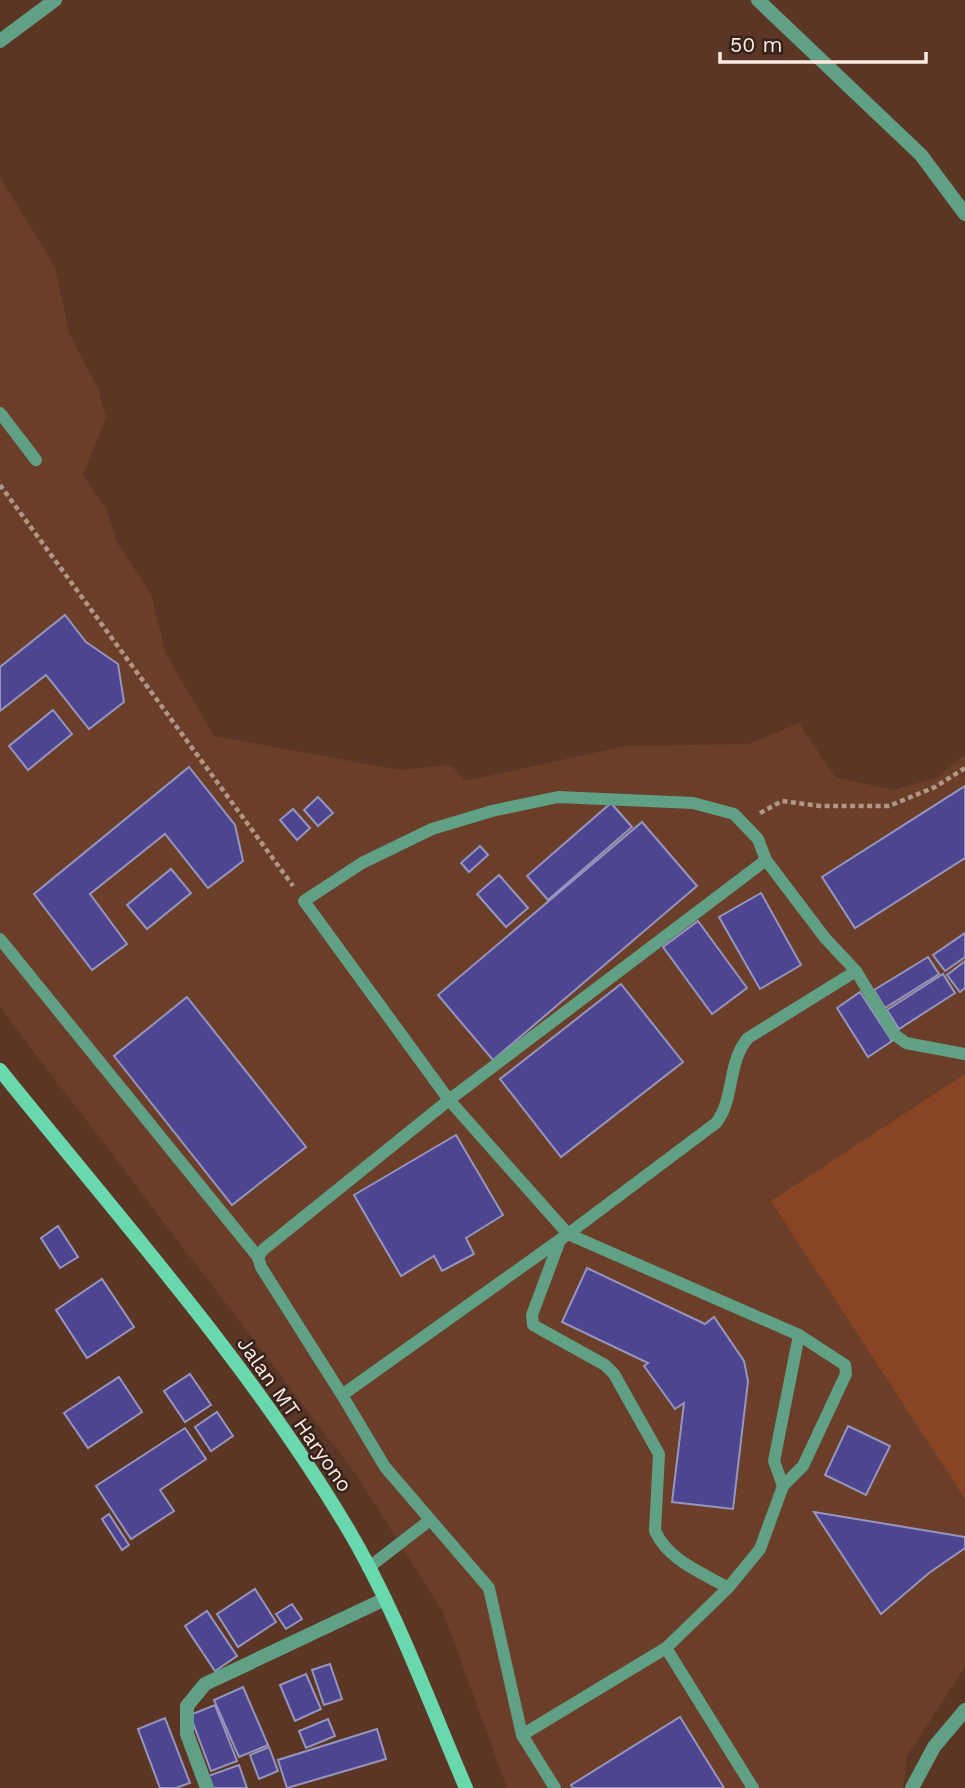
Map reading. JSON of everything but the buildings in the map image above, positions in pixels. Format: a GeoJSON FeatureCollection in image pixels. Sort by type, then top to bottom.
{"type":"FeatureCollection","features":[{"type":"Feature","properties":{"kind":"main road","name":"Jalan MT Haryono"},"geometry":{"type":"LineString","coordinates":[[0,1070],[259,1391],[346,1525],[385,1599],[466,1788]]}},
{"type":"Feature","properties":{"kind":"street"},"geometry":{"type":"LineString","coordinates":[[0,41],[55,0]]}},
{"type":"Feature","properties":{"kind":"street"},"geometry":{"type":"LineString","coordinates":[[758,0],[921,155],[965,214]]}},
{"type":"Feature","properties":{"kind":"street"},"geometry":{"type":"LineString","coordinates":[[207,1788],[187,1734],[187,1706],[205,1684],[385,1599]]}},
{"type":"Feature","properties":{"kind":"street"},"geometry":{"type":"LineString","coordinates":[[912,1788],[934,1746],[965,1710]]}},
{"type":"Feature","properties":{"kind":"lane"},"geometry":{"type":"LineString","coordinates":[[0,413],[36,460]]}},
{"type":"Feature","properties":{"kind":"lane"},"geometry":{"type":"LineString","coordinates":[[522,1735],[666,1648],[728,1588],[760,1549],[783,1486],[803,1466],[847,1369],[799,1335],[564,1237],[449,1100],[304,901],[362,863],[432,829],[492,811],[558,797],[692,803],[734,814],[743,821],[758,839],[766,860],[825,938],[856,971],[894,1034],[906,1043],[965,1054]]}},
{"type":"Feature","properties":{"kind":"lane"},"geometry":{"type":"LineString","coordinates":[[258,1257],[264,1249],[449,1100],[766,860]]}},
{"type":"Feature","properties":{"kind":"lane"},"geometry":{"type":"LineString","coordinates":[[0,939],[258,1257],[261,1267],[385,1467],[489,1588],[522,1735],[555,1788]]}},
{"type":"Feature","properties":{"kind":"lane"},"geometry":{"type":"LineString","coordinates":[[342,1395],[564,1237],[716,1123],[724,1113],[738,1055],[748,1038],[856,971]]}},
{"type":"Feature","properties":{"kind":"lane"},"geometry":{"type":"LineString","coordinates":[[564,1237],[532,1315],[533,1325],[605,1364],[614,1374],[659,1454],[655,1531],[661,1543],[667,1553],[728,1588]]}},
{"type":"Feature","properties":{"kind":"lane"},"geometry":{"type":"LineString","coordinates":[[783,1486],[774,1461],[799,1335]]}},
{"type":"Feature","properties":{"kind":"lane"},"geometry":{"type":"LineString","coordinates":[[368,1568],[430,1520]]}},
{"type":"Feature","properties":{"kind":"lane"},"geometry":{"type":"LineString","coordinates":[[666,1648],[753,1788]]}},
{"type":"Feature","properties":{"kind":"path"},"geometry":{"type":"LineString","coordinates":[[0,485],[304,901]]}},
{"type":"Feature","properties":{"kind":"path"},"geometry":{"type":"LineString","coordinates":[[743,821],[782,801],[820,806],[889,806],[935,787],[965,768]]}},
{"type":"Feature","properties":{"kind":"shaded area"},"geometry":{"type":"Polygon","coordinates":[[[0,177],[55,267],[69,332],[99,391],[106,418],[83,475],[107,510],[116,541],[151,594],[166,654],[214,736],[400,770],[451,765],[465,781],[626,746],[748,744],[799,723],[835,777],[893,790],[936,778],[965,754],[965,1667],[907,1756],[903,1788],[507,1788],[443,1612],[357,1476],[0,1007],[0,177]]]}},
{"type":"Feature","properties":{"kind":"shaded area"},"geometry":{"type":"Polygon","coordinates":[[[965,1074],[965,1499],[771,1201],[965,1074]]]}}]}
